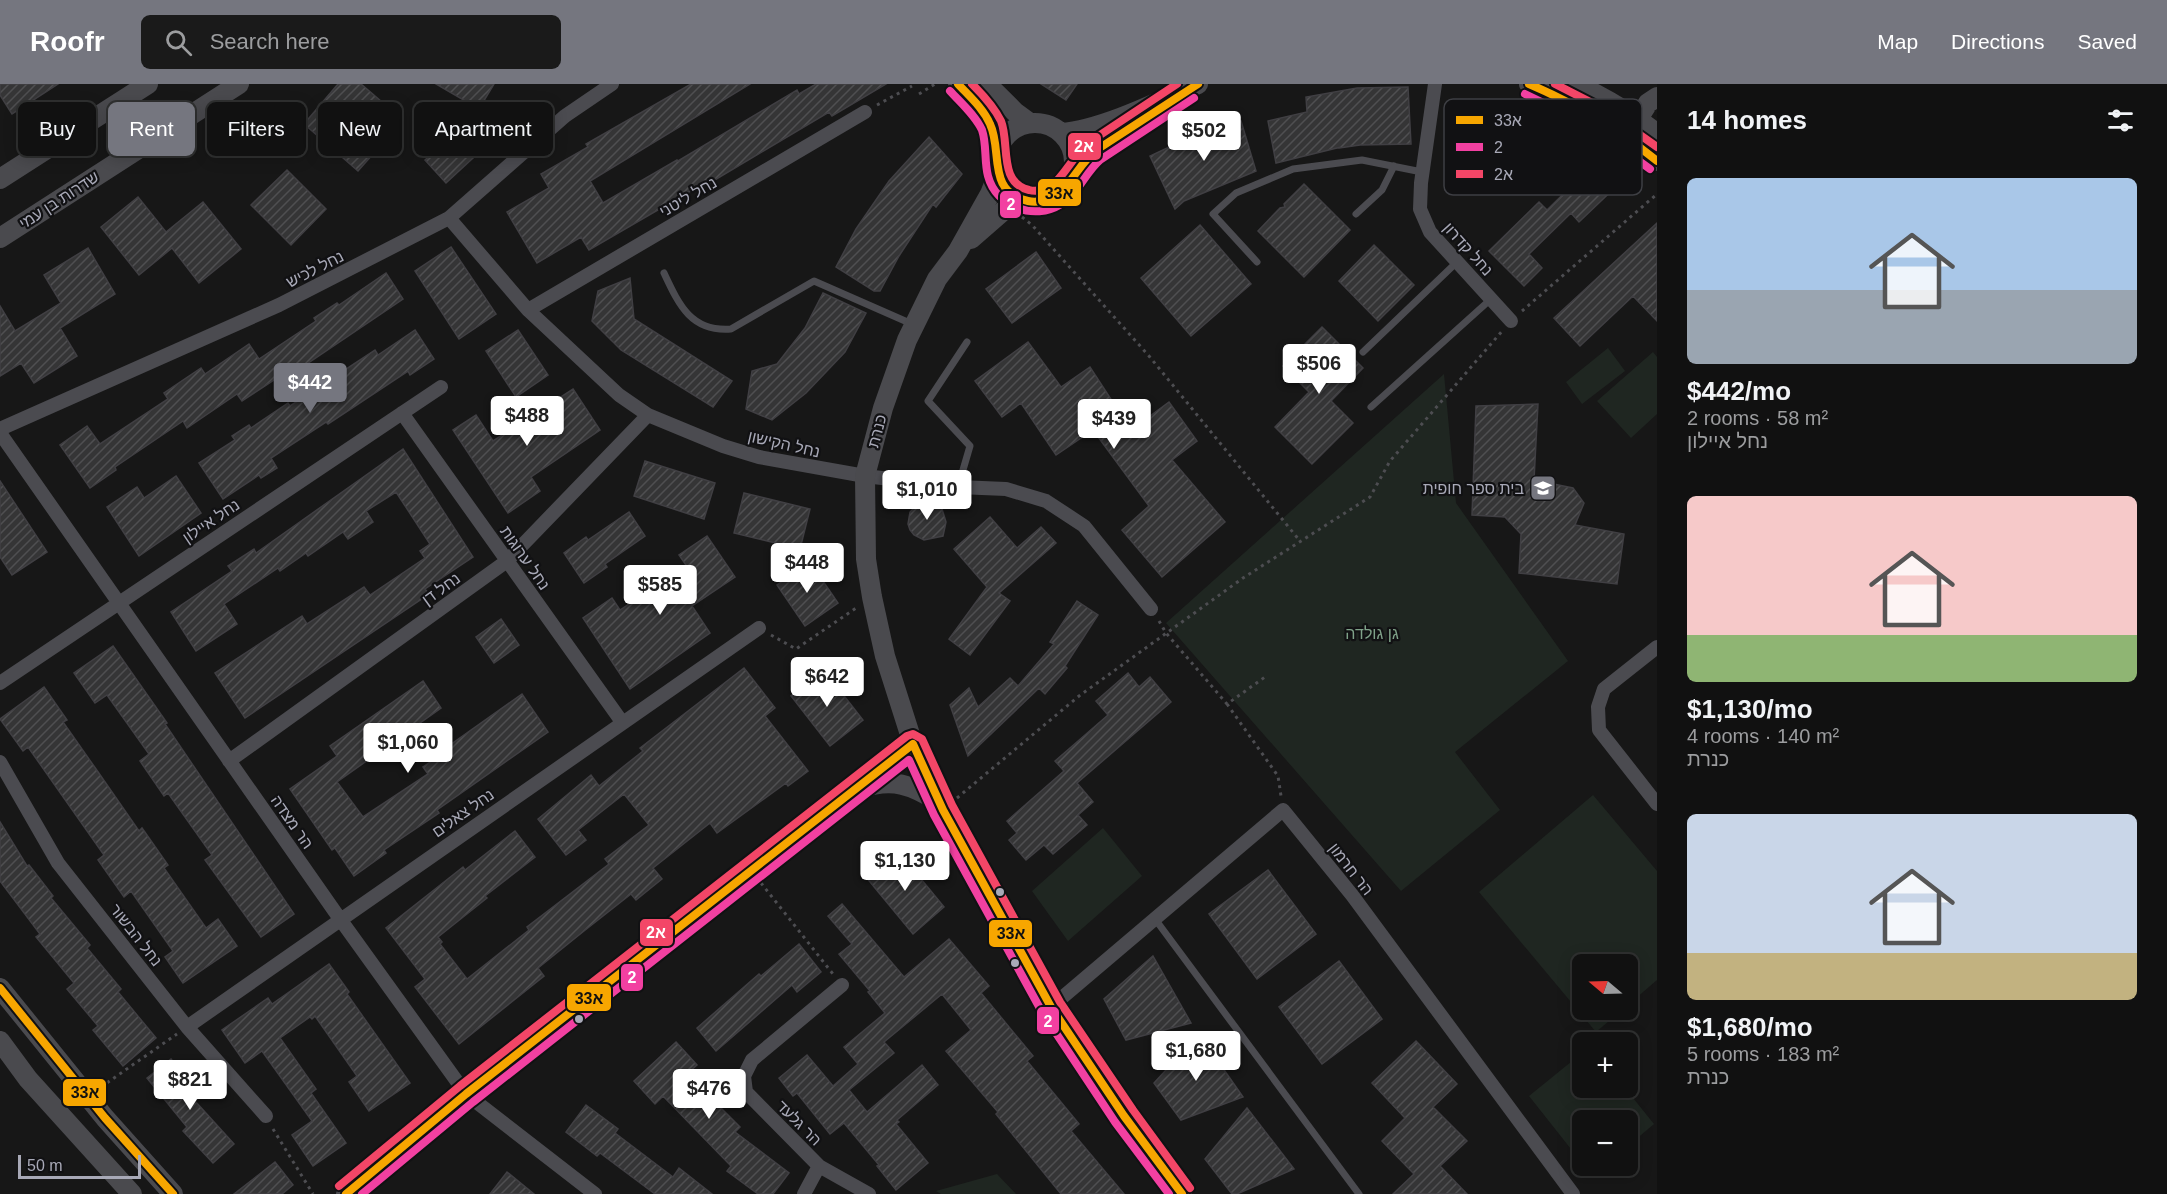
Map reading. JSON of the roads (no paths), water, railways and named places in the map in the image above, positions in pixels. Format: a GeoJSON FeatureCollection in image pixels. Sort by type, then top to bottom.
{"type":"FeatureCollection","features":[{"type":"Feature","properties":{"kind":"street"},"geometry":{"type":"LineString","coordinates":[[0,179],[148,84]]}},
{"type":"Feature","properties":{"kind":"street","name":"שדרות בן עמי"},"geometry":{"type":"LineString","coordinates":[[0,238],[239,84]]}},
{"type":"Feature","properties":{"kind":"street","name":"נחל לכיש"},"geometry":{"type":"LineString","coordinates":[[0,431],[279,305],[448,218],[565,116],[612,84]]}},
{"type":"Feature","properties":{"kind":"street","name":"כנרת"},"geometry":{"type":"LineString","coordinates":[[958,84],[993,129],[998,174],[990,194],[958,250],[938,279],[906,340],[883,408],[865,476],[866,559],[872,597],[885,656],[913,744],[941,806],[1052,1007],[1124,1116],[1182,1194]]}},
{"type":"Feature","properties":{"kind":"street"},"geometry":{"type":"LineString","coordinates":[[987,84],[1015,112],[1030,123]]}},
{"type":"Feature","properties":{"kind":"street","name":"נחל קדרון"},"geometry":{"type":"LineString","coordinates":[[1435,84],[1422,172],[1420,209],[1430,232],[1511,321]]}},
{"type":"Feature","properties":{"kind":"street"},"geometry":{"type":"LineString","coordinates":[[1529,84],[1563,99]]}},
{"type":"Feature","properties":{"kind":"street"},"geometry":{"type":"LineString","coordinates":[[1576,84],[1604,99]]}},
{"type":"Feature","properties":{"kind":"street"},"geometry":{"type":"LineString","coordinates":[[1061,133],[1079,132],[1098,126],[1193,86]]}},
{"type":"Feature","properties":{"kind":"street"},"geometry":{"type":"LineString","coordinates":[[998,174],[1012,202],[1040,201],[1051,198],[1068,184],[1073,173],[1089,155],[1193,86]]}},
{"type":"Feature","properties":{"kind":"street"},"geometry":{"type":"LineString","coordinates":[[1650,124],[1648,103],[1657,97]]}},
{"type":"Feature","properties":{"kind":"street","name":"נחל ליטני"},"geometry":{"type":"LineString","coordinates":[[528,310],[865,112]]}},
{"type":"Feature","properties":{"kind":"street"},"geometry":{"type":"LineString","coordinates":[[997,152],[1009,133],[1019,126],[1030,123],[1052,126],[1061,133],[1073,151],[1073,173]]}},
{"type":"Feature","properties":{"kind":"street"},"geometry":{"type":"LineString","coordinates":[[1642,148],[1657,161]]}},
{"type":"Feature","properties":{"kind":"street","name":"כנרת"},"geometry":{"type":"LineString","coordinates":[[958,250],[1012,202]]}},
{"type":"Feature","properties":{"kind":"street","name":"נחל הקישון"},"geometry":{"type":"LineString","coordinates":[[448,218],[528,310],[620,395],[648,415],[723,446],[759,457],[865,476],[958,487],[1006,489],[1046,501],[1084,526],[1151,609]]}},
{"type":"Feature","properties":{"kind":"street","name":"נחל איילון"},"geometry":{"type":"LineString","coordinates":[[0,682],[441,387]]}},
{"type":"Feature","properties":{"kind":"street","name":"נחל ערוגות"},"geometry":{"type":"LineString","coordinates":[[402,413],[622,722]]}},
{"type":"Feature","properties":{"kind":"street","name":"נחל דן"},"geometry":{"type":"LineString","coordinates":[[229,760],[507,561],[648,415]]}},
{"type":"Feature","properties":{"kind":"street","name":"הר מצדה"},"geometry":{"type":"LineString","coordinates":[[0,431],[340,919],[466,1094],[595,1194]]}},
{"type":"Feature","properties":{"kind":"street","name":"נחל צאלים"},"geometry":{"type":"LineString","coordinates":[[187,1027],[759,628]]}},
{"type":"Feature","properties":{"kind":"street"},"geometry":{"type":"LineString","coordinates":[[1657,647],[1604,689],[1598,707],[1599,730],[1657,804]]}},
{"type":"Feature","properties":{"kind":"street"},"geometry":{"type":"LineString","coordinates":[[346,1194],[466,1094],[913,744]]}},
{"type":"Feature","properties":{"kind":"street","name":"נחל הבשור"},"geometry":{"type":"LineString","coordinates":[[0,762],[58,862],[187,1027],[266,1116]]}},
{"type":"Feature","properties":{"kind":"street"},"geometry":{"type":"LineString","coordinates":[[849,793],[874,784],[897,783],[919,789],[941,806]]}},
{"type":"Feature","properties":{"kind":"street","name":"הר חרמון"},"geometry":{"type":"LineString","coordinates":[[1155,919],[1283,810],[1352,896],[1573,1194]]}},
{"type":"Feature","properties":{"kind":"street"},"geometry":{"type":"LineString","coordinates":[[1052,1007],[1155,919]]}},
{"type":"Feature","properties":{"kind":"street","name":"הר גלעד"},"geometry":{"type":"LineString","coordinates":[[842,985],[752,1060],[744,1076],[746,1092],[819,1166],[869,1194]]}},
{"type":"Feature","properties":{"kind":"street"},"geometry":{"type":"LineString","coordinates":[[0,988],[87,1097],[172,1194]]}},
{"type":"Feature","properties":{"kind":"street"},"geometry":{"type":"LineString","coordinates":[[0,1041],[28,1079],[132,1194]]}},
{"type":"Feature","properties":{"kind":"street"},"geometry":{"type":"LineString","coordinates":[[804,1194],[819,1166]]}},
{"type":"Feature","properties":{"kind":"lane"},"geometry":{"type":"LineString","coordinates":[[1257,262],[1214,214],[1236,193],[1293,169],[1362,160],[1422,172]]}},
{"type":"Feature","properties":{"kind":"lane"},"geometry":{"type":"LineString","coordinates":[[1356,214],[1382,190],[1394,166]]}},
{"type":"Feature","properties":{"kind":"lane"},"geometry":{"type":"LineString","coordinates":[[1363,352],[1457,262]]}},
{"type":"Feature","properties":{"kind":"lane"},"geometry":{"type":"LineString","coordinates":[[664,273],[678,302],[696,323],[718,330],[731,329],[814,281],[914,325]]}},
{"type":"Feature","properties":{"kind":"lane"},"geometry":{"type":"LineString","coordinates":[[1371,407],[1491,299]]}},
{"type":"Feature","properties":{"kind":"lane"},"geometry":{"type":"LineString","coordinates":[[958,487],[970,446],[928,401],[967,342]]}},
{"type":"Feature","properties":{"kind":"lane"},"geometry":{"type":"LineString","coordinates":[[1155,919],[1359,1194]]}},
{"type":"Feature","properties":{"kind":"place","name":"בית ספר חופית"},"geometry":{"type":"Point","coordinates":[1543,488]}},
{"type":"Feature","properties":{"kind":"park label","name":"גן גולדה"},"geometry":{"type":"Point","coordinates":[1372,633]}}]}
